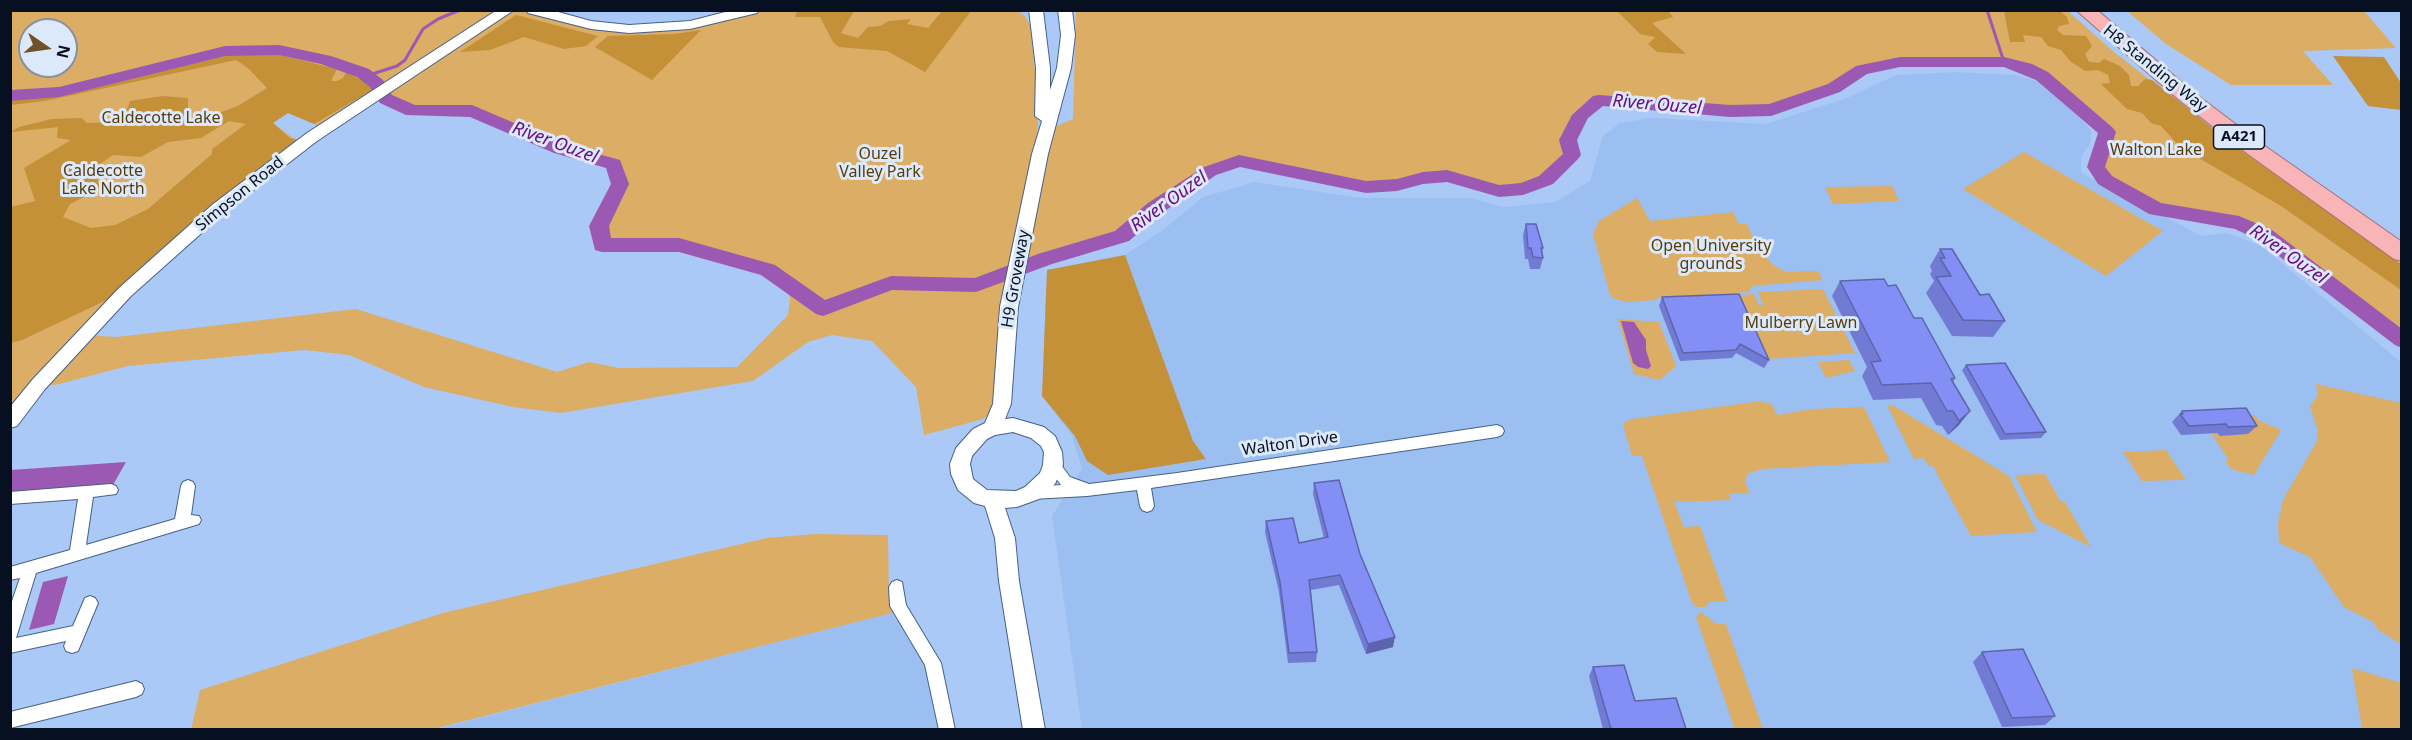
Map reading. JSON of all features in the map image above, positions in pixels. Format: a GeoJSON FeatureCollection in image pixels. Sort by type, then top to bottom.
{"type":"FeatureCollection","features":[{"type":"Feature","properties":{"kind":"highway","name":"H8 Standing Way"},"geometry":{"type":"LineString","coordinates":[[2085,10],[2133,53],[2246,142],[2402,253]]}},
{"type":"Feature","properties":{"kind":"highway","name":"H8 Standing Way"},"geometry":{"type":"LineString","coordinates":[[2099,10],[2259,138],[2402,239]]}},
{"type":"Feature","properties":{"kind":"street","name":"Simpson Road"},"geometry":{"type":"LineString","coordinates":[[10,421],[39,384],[83,335],[172,249],[249,185],[358,107],[507,10]]}},
{"type":"Feature","properties":{"kind":"street"},"geometry":{"type":"LineString","coordinates":[[532,10],[591,26],[638,29],[690,25],[752,10]]}},
{"type":"Feature","properties":{"kind":"street"},"geometry":{"type":"LineString","coordinates":[[1024,10],[1032,21],[1036,53],[1043,68]]}},
{"type":"Feature","properties":{"kind":"street","name":"H9 Groveway"},"geometry":{"type":"LineString","coordinates":[[1036,10],[1043,68],[1044,111],[1040,154]]}},
{"type":"Feature","properties":{"kind":"street","name":"H9 Groveway"},"geometry":{"type":"LineString","coordinates":[[992,428],[1002,404],[1009,307],[1040,154],[1064,68],[1068,35],[1065,10]]}},
{"type":"Feature","properties":{"kind":"street"},"geometry":{"type":"LineString","coordinates":[[1002,404],[1024,426]]}},
{"type":"Feature","properties":{"kind":"street"},"geometry":{"type":"LineString","coordinates":[[1005,538],[1025,496],[1048,478],[1053,465],[1053,452],[1048,441],[1037,432],[1024,426],[992,428],[970,443],[960,464],[965,484],[981,497],[993,500],[1025,496]]}},
{"type":"Feature","properties":{"kind":"street","name":"Walton Drive"},"geometry":{"type":"LineString","coordinates":[[1025,496],[1143,483],[1497,431]]}},
{"type":"Feature","properties":{"kind":"street"},"geometry":{"type":"LineString","coordinates":[[1053,465],[1065,481],[1088,490]]}},
{"type":"Feature","properties":{"kind":"street"},"geometry":{"type":"LineString","coordinates":[[1143,483],[1147,506]]}},
{"type":"Feature","properties":{"kind":"street"},"geometry":{"type":"LineString","coordinates":[[10,574],[188,521],[188,486]]}},
{"type":"Feature","properties":{"kind":"street"},"geometry":{"type":"LineString","coordinates":[[10,498],[111,490]]}},
{"type":"Feature","properties":{"kind":"street"},"geometry":{"type":"LineString","coordinates":[[77,555],[86,493]]}},
{"type":"Feature","properties":{"kind":"street"},"geometry":{"type":"LineString","coordinates":[[993,500],[1005,538],[1009,581],[1034,729]]}},
{"type":"Feature","properties":{"kind":"street"},"geometry":{"type":"LineString","coordinates":[[10,633],[30,569]]}},
{"type":"Feature","properties":{"kind":"street"},"geometry":{"type":"LineString","coordinates":[[897,587],[898,606],[933,663],[947,729]]}},
{"type":"Feature","properties":{"kind":"street"},"geometry":{"type":"LineString","coordinates":[[10,646],[75,639],[90,603]]}},
{"type":"Feature","properties":{"kind":"street"},"geometry":{"type":"LineString","coordinates":[[10,720],[136,689]]}},
{"type":"Feature","properties":{"kind":"shaded area"},"geometry":{"type":"Polygon","coordinates":[[[1956,72],[2016,75],[2036,81],[2074,111],[2091,130],[2090,144],[2081,157],[2081,173],[2202,236],[2227,233],[2261,246],[2401,362],[2401,729],[1082,729],[1052,516],[1082,469],[1072,436],[1042,396],[1047,270],[1125,255],[1164,229],[1203,197],[1254,182],[1361,198],[1470,198],[1504,207],[1555,202],[1590,181],[1603,136],[1620,123],[1652,118],[1766,124],[1847,98],[1896,75],[1956,72]]]}},
{"type":"Feature","properties":{"kind":"shaded area"},"geometry":{"type":"Polygon","coordinates":[[[1621,321],[1634,322],[1646,340],[1646,350],[1651,366],[1648,369],[1638,367],[1633,363],[1621,321]]]}},
{"type":"Feature","properties":{"kind":"shaded area"},"geometry":{"type":"Polygon","coordinates":[[[126,462],[113,485],[11,493],[11,470],[126,462]]]}},
{"type":"Feature","properties":{"kind":"shaded area"},"geometry":{"type":"Polygon","coordinates":[[[68,576],[54,624],[29,630],[43,582],[68,576]]]}},
{"type":"Feature","properties":{"kind":"shaded area"},"geometry":{"type":"Polygon","coordinates":[[[892,613],[927,665],[940,730],[433,730],[892,613]]]}},
{"type":"Feature","properties":{"kind":"green space"},"geometry":{"type":"Polygon","coordinates":[[[533,10],[546,15],[647,29],[752,11],[1017,11],[1024,15],[1030,25],[1039,109],[1029,250],[1054,127],[1073,119],[1076,11],[2068,11],[2114,52],[2235,146],[2401,264],[2401,340],[2265,235],[2239,223],[2156,209],[2105,180],[2096,167],[2107,132],[2042,76],[2026,68],[2004,62],[1900,62],[1862,70],[1834,88],[1771,110],[1730,111],[1599,100],[1581,115],[1568,140],[1572,155],[1558,173],[1523,189],[1499,191],[1447,176],[1423,178],[1397,185],[1366,187],[1239,161],[1210,171],[1155,208],[1122,236],[1017,270],[1002,404],[983,419],[924,435],[916,387],[872,341],[832,335],[808,342],[753,381],[561,413],[513,407],[424,387],[349,355],[304,350],[128,366],[55,385],[39,384],[11,421],[11,11],[533,10]],[[381,92],[320,132],[315,124],[288,113],[273,123],[293,138],[306,142],[218,209],[83,335],[117,337],[356,309],[557,372],[589,362],[619,368],[737,367],[788,315],[790,298],[784,281],[768,270],[679,245],[602,245],[599,226],[620,184],[614,164],[560,149],[472,111],[412,111],[386,99],[381,92]]]}},
{"type":"Feature","properties":{"kind":"green space"},"geometry":{"type":"Polygon","coordinates":[[[797,11],[854,11],[841,33],[858,38],[868,27],[880,26],[889,21],[911,19],[907,24],[928,28],[942,11],[971,11],[925,72],[887,51],[839,47],[833,42],[820,17],[795,17],[797,11]]]}},
{"type":"Feature","properties":{"kind":"green space"},"geometry":{"type":"Polygon","coordinates":[[[1617,11],[1668,11],[1673,17],[1652,23],[1686,54],[1657,52],[1648,44],[1655,37],[1640,34],[1617,11]]]}},
{"type":"Feature","properties":{"kind":"green space"},"geometry":{"type":"Polygon","coordinates":[[[2004,11],[2060,11],[2067,17],[2069,24],[2059,26],[2057,30],[2063,35],[2086,36],[2092,46],[2085,54],[2089,62],[2099,63],[2104,59],[2120,66],[2129,75],[2131,86],[2138,86],[2145,79],[2152,80],[2235,146],[2401,264],[2401,290],[2281,206],[2180,147],[2161,126],[2151,123],[2142,113],[2127,109],[2101,84],[2110,83],[2108,75],[2098,70],[2085,71],[2070,61],[2061,50],[2048,46],[2041,37],[2023,35],[2025,42],[2010,42],[2004,11]]]}},
{"type":"Feature","properties":{"kind":"green space"},"geometry":{"type":"Polygon","coordinates":[[[2127,11],[2364,11],[2396,48],[2303,51],[2333,85],[2231,85],[2166,44],[2127,11]]]}},
{"type":"Feature","properties":{"kind":"green space"},"geometry":{"type":"Polygon","coordinates":[[[516,15],[598,36],[586,46],[564,49],[524,37],[490,50],[460,52],[516,15]]]}},
{"type":"Feature","properties":{"kind":"green space"},"geometry":{"type":"Polygon","coordinates":[[[701,30],[652,80],[595,47],[608,36],[674,34],[701,30]]]}},
{"type":"Feature","properties":{"kind":"green space","name":"Caldecotte Lake North"},"geometry":{"type":"Polygon","coordinates":[[[276,54],[337,69],[331,81],[343,78],[346,72],[376,88],[314,124],[288,113],[273,123],[290,138],[306,142],[111,298],[11,343],[11,207],[35,201],[24,168],[71,140],[57,138],[58,127],[11,132],[19,127],[52,119],[82,118],[87,123],[122,122],[130,101],[162,96],[188,98],[188,124],[238,106],[267,88],[248,68],[236,60],[45,101],[11,105],[11,99],[63,95],[229,55],[276,54]],[[229,121],[201,138],[168,142],[141,157],[113,155],[90,171],[97,178],[100,189],[70,204],[63,217],[91,228],[115,225],[148,209],[212,154],[212,149],[246,124],[229,121]]]}},
{"type":"Feature","properties":{"kind":"green space"},"geometry":{"type":"Polygon","coordinates":[[[2333,56],[2384,57],[2401,83],[2401,110],[2368,106],[2333,56]]]}},
{"type":"Feature","properties":{"kind":"green space"},"geometry":{"type":"Polygon","coordinates":[[[2024,152],[2163,231],[2106,276],[1963,189],[2024,152]]]}},
{"type":"Feature","properties":{"kind":"green space"},"geometry":{"type":"Polygon","coordinates":[[[1892,186],[1899,201],[1833,204],[1825,187],[1892,186]]]}},
{"type":"Feature","properties":{"kind":"green space","name":"Open University grounds"},"geometry":{"type":"Polygon","coordinates":[[[1637,198],[1650,221],[1733,212],[1739,224],[1747,224],[1758,247],[1773,265],[1786,272],[1818,271],[1823,280],[1753,286],[1748,292],[1657,298],[1657,300],[1626,302],[1613,298],[1610,295],[1593,234],[1599,221],[1637,198]]]}},
{"type":"Feature","properties":{"kind":"green space"},"geometry":{"type":"Polygon","coordinates":[[[1125,255],[1193,441],[1206,459],[1108,475],[1087,461],[1075,436],[1042,396],[1047,270],[1125,255]]]}},
{"type":"Feature","properties":{"kind":"green space","name":"Mulberry Lawn"},"geometry":{"type":"Polygon","coordinates":[[[1823,289],[1855,353],[1768,359],[1739,295],[1754,294],[1759,305],[1763,305],[1758,292],[1823,289]]]}},
{"type":"Feature","properties":{"kind":"green space"},"geometry":{"type":"Polygon","coordinates":[[[1618,319],[1659,322],[1676,366],[1660,380],[1634,374],[1618,319]]]}},
{"type":"Feature","properties":{"kind":"green space"},"geometry":{"type":"Polygon","coordinates":[[[1849,360],[1855,371],[1826,378],[1818,362],[1849,360]]]}},
{"type":"Feature","properties":{"kind":"green space"},"geometry":{"type":"Polygon","coordinates":[[[2316,384],[2401,403],[2401,644],[2378,630],[2373,622],[2344,607],[2310,557],[2279,543],[2278,523],[2283,500],[2317,441],[2318,431],[2310,406],[2318,396],[2316,384]]]}},
{"type":"Feature","properties":{"kind":"green space"},"geometry":{"type":"Polygon","coordinates":[[[1760,401],[1771,404],[1778,415],[1812,409],[1864,407],[1890,462],[1763,469],[1749,473],[1745,480],[1749,493],[1729,494],[1731,500],[1674,502],[1684,527],[1700,526],[1727,601],[1709,602],[1705,607],[1697,607],[1692,603],[1642,456],[1632,456],[1623,424],[1633,419],[1760,401]]]}},
{"type":"Feature","properties":{"kind":"green space"},"geometry":{"type":"Polygon","coordinates":[[[1887,405],[1894,406],[2009,476],[2037,532],[1971,536],[1933,466],[1928,465],[1924,458],[1914,459],[1887,405]]]}},
{"type":"Feature","properties":{"kind":"green space"},"geometry":{"type":"Polygon","coordinates":[[[2255,415],[2258,420],[2281,430],[2254,475],[2231,469],[2225,461],[2229,460],[2211,433],[2217,433],[2220,436],[2237,416],[2255,415]]]}},
{"type":"Feature","properties":{"kind":"green space"},"geometry":{"type":"Polygon","coordinates":[[[2166,450],[2186,480],[2142,481],[2123,452],[2166,450]]]}},
{"type":"Feature","properties":{"kind":"green space"},"geometry":{"type":"Polygon","coordinates":[[[2045,474],[2061,502],[2065,502],[2091,547],[2038,520],[2015,475],[2045,474]]]}},
{"type":"Feature","properties":{"kind":"green space"},"geometry":{"type":"Polygon","coordinates":[[[815,534],[888,535],[889,600],[892,613],[433,729],[191,730],[200,690],[443,613],[767,538],[815,534]]]}},
{"type":"Feature","properties":{"kind":"green space"},"geometry":{"type":"Polygon","coordinates":[[[1701,612],[1716,624],[1726,624],[1763,729],[1735,729],[1696,617],[1701,612]]]}},
{"type":"Feature","properties":{"kind":"green space"},"geometry":{"type":"Polygon","coordinates":[[[2352,668],[2401,683],[2401,729],[2362,729],[2352,668]]]}},
{"type":"Feature","properties":{"kind":"building"},"geometry":{"type":"Polygon","coordinates":[[[1526,224],[1536,224],[1543,248],[1541,248],[1543,258],[1533,257],[1531,248],[1528,248],[1526,224]]]}},
{"type":"Feature","properties":{"kind":"building"},"geometry":{"type":"Polygon","coordinates":[[[1940,249],[1952,249],[1980,295],[1989,294],[2005,321],[1963,320],[1936,277],[1951,276],[1940,258],[1945,258],[1940,249]]]}},
{"type":"Feature","properties":{"kind":"building"},"geometry":{"type":"Polygon","coordinates":[[[1884,279],[1888,286],[1896,285],[1914,318],[1922,318],[1955,378],[1951,379],[1970,411],[1959,421],[1953,411],[1947,411],[1931,383],[1882,385],[1871,362],[1881,361],[1840,281],[1884,279]]]}},
{"type":"Feature","properties":{"kind":"building"},"geometry":{"type":"Polygon","coordinates":[[[1739,294],[1769,360],[1740,344],[1736,350],[1683,353],[1662,297],[1739,294]]]}},
{"type":"Feature","properties":{"kind":"building"},"geometry":{"type":"Polygon","coordinates":[[[2005,363],[2046,432],[2005,434],[1966,365],[2005,363]]]}},
{"type":"Feature","properties":{"kind":"building"},"geometry":{"type":"Polygon","coordinates":[[[2246,408],[2257,426],[2228,427],[2226,424],[2189,426],[2180,414],[2183,414],[2182,411],[2246,408]]]}},
{"type":"Feature","properties":{"kind":"building"},"geometry":{"type":"Polygon","coordinates":[[[1339,480],[1360,554],[1395,637],[1368,644],[1340,575],[1309,580],[1317,652],[1289,653],[1280,582],[1266,521],[1293,518],[1299,543],[1328,537],[1314,483],[1339,480]]]}},
{"type":"Feature","properties":{"kind":"building"},"geometry":{"type":"Polygon","coordinates":[[[2023,649],[2055,716],[2012,718],[1982,652],[2023,649]]]}},
{"type":"Feature","properties":{"kind":"building"},"geometry":{"type":"Polygon","coordinates":[[[1624,665],[1635,701],[1676,698],[1686,729],[1611,729],[1593,667],[1624,665]]]}},
{"type":"Feature","properties":{"kind":"waterway"},"geometry":{"type":"LineString","coordinates":[[366,76],[397,66],[405,60],[423,29],[438,19],[460,10]]}},
{"type":"Feature","properties":{"kind":"waterway"},"geometry":{"type":"LineString","coordinates":[[1987,10],[2004,62]]}},
{"type":"Feature","properties":{"kind":"waterway","name":"River Ouzel"},"geometry":{"type":"LineString","coordinates":[[10,96],[59,92],[225,51],[279,50],[325,60],[363,73],[377,84],[386,99],[412,111],[472,111],[560,149],[614,164],[620,184],[599,226],[602,245],[679,245],[768,270],[823,309],[891,283],[976,285],[1045,259],[1122,236],[1155,208],[1210,171],[1239,161],[1366,187],[1397,185],[1423,178],[1447,176],[1499,191],[1523,189],[1546,180],[1572,155],[1568,140],[1581,115],[1599,100],[1730,111],[1771,110],[1834,88],[1862,70],[1900,62],[2004,62],[2026,68],[2042,76],[2107,132],[2096,167],[2105,180],[2156,209],[2239,223],[2265,235],[2402,340]]}},
{"type":"Feature","properties":{"kind":"park label","name":"Caldecotte Lake"},"geometry":{"type":"Point","coordinates":[161,118]}},
{"type":"Feature","properties":{"kind":"park label","name":"Walton Lake"},"geometry":{"type":"Point","coordinates":[2156,150]}},
{"type":"Feature","properties":{"kind":"park label","name":"Ouzel Valley Park"},"geometry":{"type":"Point","coordinates":[880,163]}}]}
